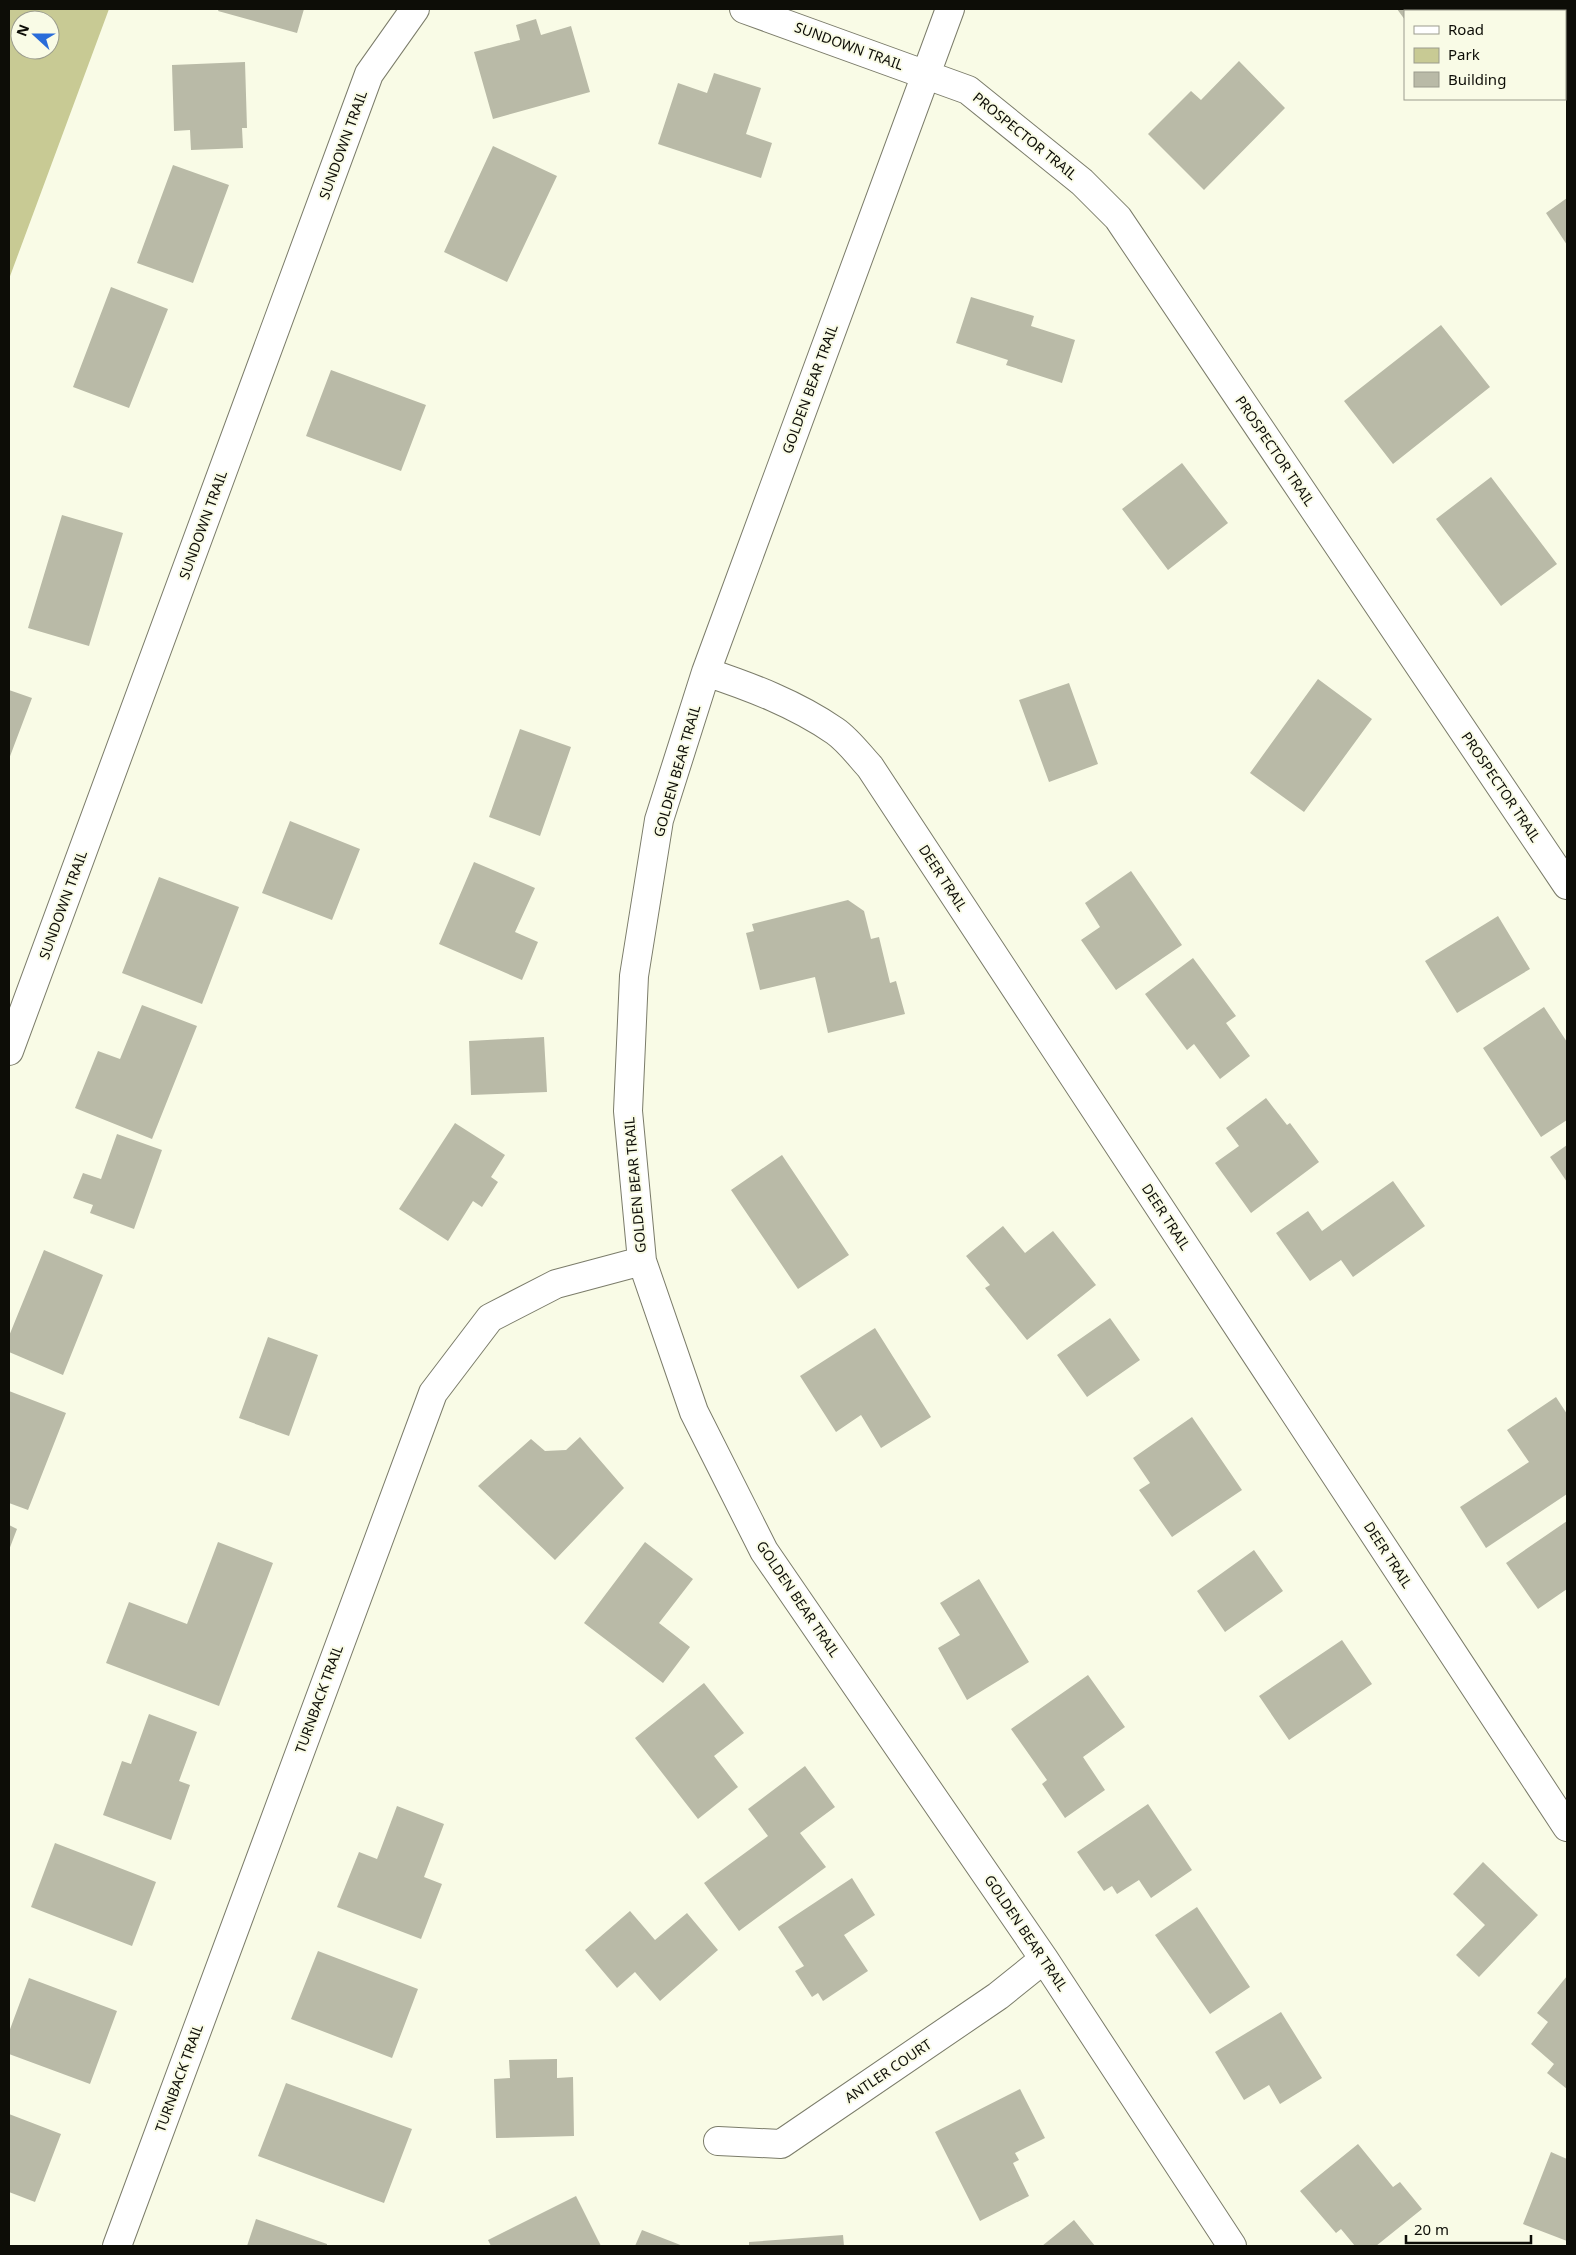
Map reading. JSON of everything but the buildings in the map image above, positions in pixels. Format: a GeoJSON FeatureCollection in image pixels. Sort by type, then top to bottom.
{"type":"FeatureCollection","features":[{"type":"Feature","properties":{"kind":"street","name":"SUNDOWN TRAIL"},"geometry":{"type":"LineString","coordinates":[[9,1051],[369,74],[415,9]]}},
{"type":"Feature","properties":{"kind":"street","name":"SUNDOWN TRAIL"},"geometry":{"type":"LineString","coordinates":[[744,9],[926,73]]}},
{"type":"Feature","properties":{"kind":"street","name":"GOLDEN BEAR TRAIL"},"geometry":{"type":"LineString","coordinates":[[950,9],[706,672],[659,820],[634,976],[628,1111],[642,1261],[694,1412],[764,1551],[1044,1959],[1232,2246]]}},
{"type":"Feature","properties":{"kind":"street","name":"PROSPECTOR TRAIL"},"geometry":{"type":"LineString","coordinates":[[926,73],[968,90],[1082,182],[1118,218],[1567,885]]}},
{"type":"Feature","properties":{"kind":"street","name":"DEER TRAIL"},"geometry":{"type":"LineString","coordinates":[[706,672],[741,684],[794,707],[836,732],[870,767],[1567,1827]]}},
{"type":"Feature","properties":{"kind":"street","name":"TURNBACK TRAIL"},"geometry":{"type":"LineString","coordinates":[[117,2246],[432,1393],[490,1318],[556,1284],[642,1261]]}},
{"type":"Feature","properties":{"kind":"street","name":"ANTLER COURT"},"geometry":{"type":"LineString","coordinates":[[718,2140],[781,2144],[998,1996],[1044,1959]]}},
{"type":"Feature","properties":{"kind":"green space"},"geometry":{"type":"Polygon","coordinates":[[[9,9],[109,9],[9,279],[9,9]]]}}]}
